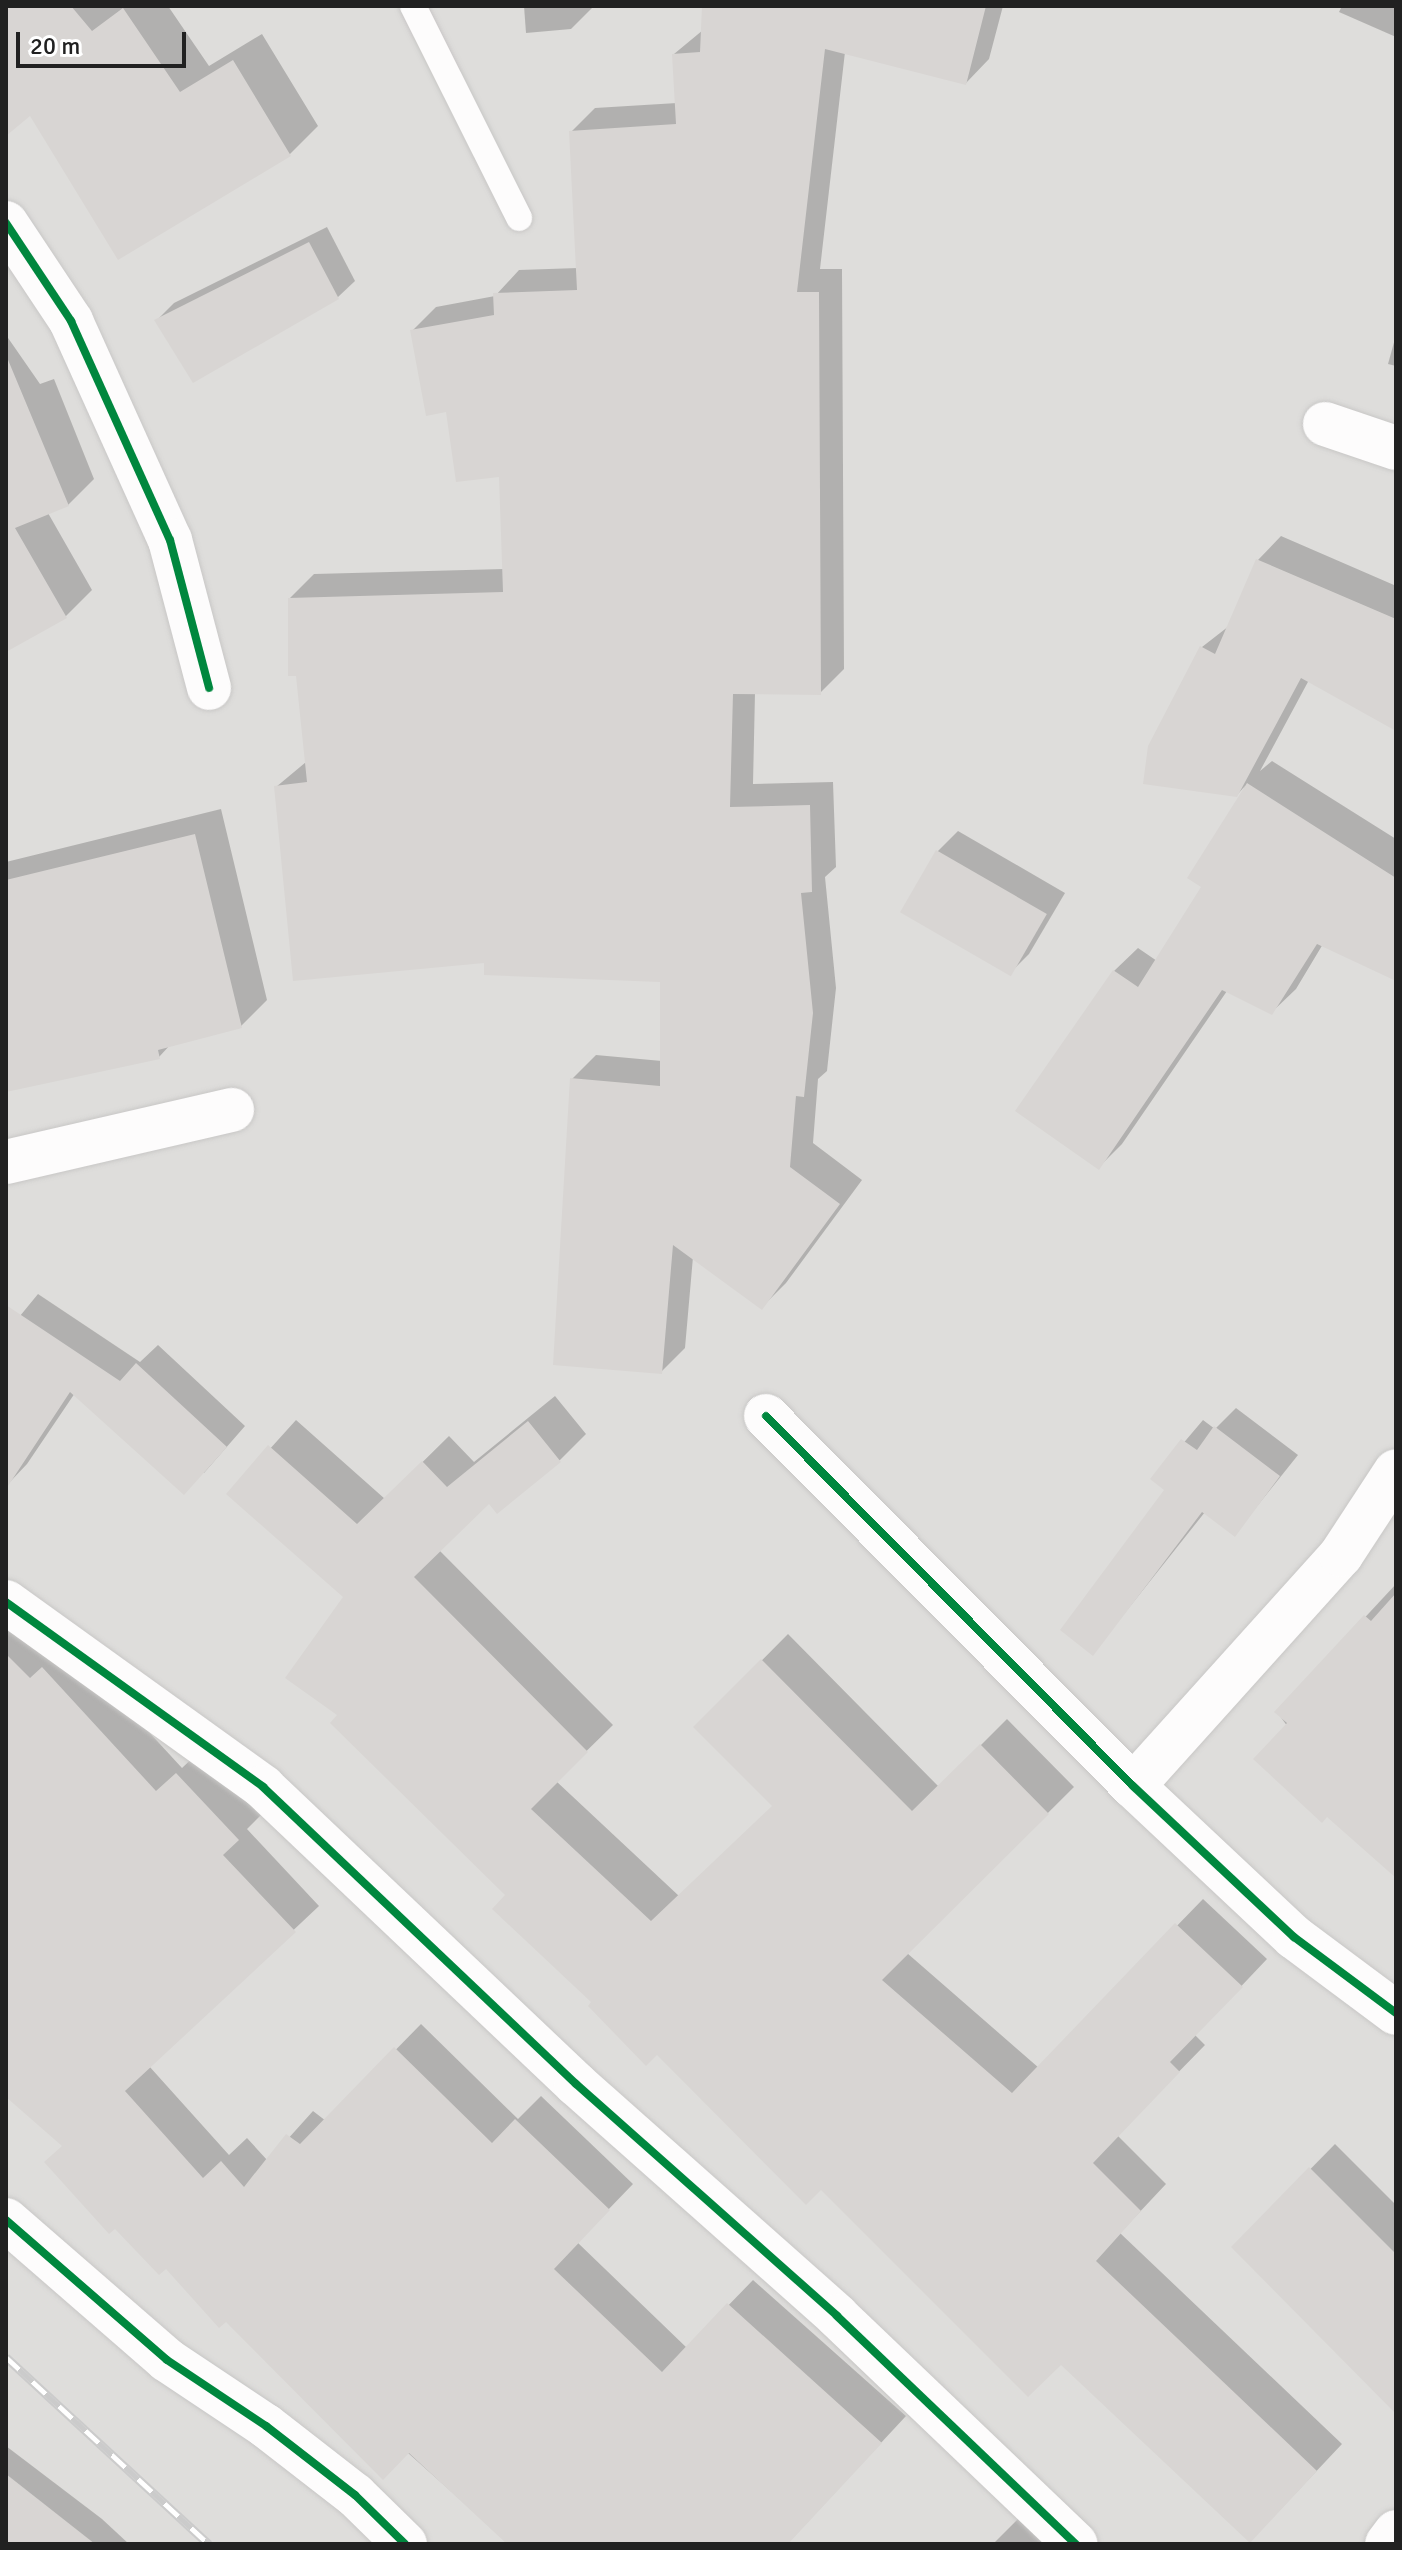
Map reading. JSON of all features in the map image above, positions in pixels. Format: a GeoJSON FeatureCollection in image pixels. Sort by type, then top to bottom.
{"type":"FeatureCollection","features":[{"type":"Feature","properties":{"kind":"street"},"geometry":{"type":"LineString","coordinates":[[6,223],[71,321],[170,540],[209,688]]}},
{"type":"Feature","properties":{"kind":"street"},"geometry":{"type":"LineString","coordinates":[[1325,424],[1396,448]]}},
{"type":"Feature","properties":{"kind":"street"},"geometry":{"type":"LineString","coordinates":[[6,1162],[232,1110]]}},
{"type":"Feature","properties":{"kind":"street"},"geometry":{"type":"LineString","coordinates":[[766,1416],[1133,1786],[1294,1937],[1396,2013]]}},
{"type":"Feature","properties":{"kind":"street"},"geometry":{"type":"LineString","coordinates":[[1133,1786],[1341,1555],[1396,1471]]}},
{"type":"Feature","properties":{"kind":"street"},"geometry":{"type":"LineString","coordinates":[[6,1602],[263,1787],[576,2084],[837,2316],[1076,2544]]}},
{"type":"Feature","properties":{"kind":"street"},"geometry":{"type":"LineString","coordinates":[[6,2220],[167,2360],[277,2434],[355,2495],[405,2544]]}},
{"type":"Feature","properties":{"kind":"street"},"geometry":{"type":"LineString","coordinates":[[1387,2544],[1396,2532]]}},
{"type":"Feature","properties":{"kind":"lane"},"geometry":{"type":"LineString","coordinates":[[413,6],[519,218]]}},
{"type":"Feature","properties":{"kind":"shaded area"},"geometry":{"type":"Polygon","coordinates":[[[6,6],[1396,6],[1396,2544],[6,2544],[6,6]]]}},
{"type":"Feature","properties":{"kind":"building"},"geometry":{"type":"Polygon","coordinates":[[[6,6],[71,6],[92,31],[123,8],[180,92],[233,60],[291,156],[118,260],[30,116],[6,136],[6,6]]]}},
{"type":"Feature","properties":{"kind":"building"},"geometry":{"type":"Polygon","coordinates":[[[702,6],[986,6],[966,85],[825,49],[797,292],[819,292],[821,695],[733,694],[730,807],[810,805],[812,892],[801,893],[813,1013],[804,1097],[796,1096],[790,1167],[840,1204],[762,1310],[673,1245],[662,1374],[553,1365],[570,1078],[660,1086],[660,982],[484,975],[484,963],[293,981],[274,786],[307,782],[296,676],[288,676],[288,598],[503,592],[499,477],[456,482],[446,412],[426,416],[410,330],[494,315],[493,293],[577,290],[569,131],[676,124],[672,54],[700,52],[702,6]]]}},
{"type":"Feature","properties":{"kind":"building"},"geometry":{"type":"Polygon","coordinates":[[[309,242],[339,299],[193,383],[154,320],[309,242]]]}},
{"type":"Feature","properties":{"kind":"building"},"geometry":{"type":"Polygon","coordinates":[[[6,355],[69,506],[15,528],[67,618],[6,652],[6,355]]]}},
{"type":"Feature","properties":{"kind":"building"},"geometry":{"type":"Polygon","coordinates":[[[1256,559],[1396,619],[1396,731],[1301,678],[1237,797],[1143,784],[1148,746],[1200,646],[1215,654],[1256,559]]]}},
{"type":"Feature","properties":{"kind":"building"},"geometry":{"type":"Polygon","coordinates":[[[1247,783],[1396,878],[1396,981],[1317,944],[1272,1015],[1222,990],[1099,1170],[1015,1111],[1113,970],[1138,987],[1201,887],[1187,878],[1247,783]]]}},
{"type":"Feature","properties":{"kind":"building"},"geometry":{"type":"Polygon","coordinates":[[[195,834],[242,1028],[158,1050],[160,1059],[6,1092],[6,880],[195,834]]]}},
{"type":"Feature","properties":{"kind":"building"},"geometry":{"type":"Polygon","coordinates":[[[936,850],[1047,914],[1011,976],[900,912],[936,850]]]}},
{"type":"Feature","properties":{"kind":"building"},"geometry":{"type":"Polygon","coordinates":[[[6,1305],[120,1381],[136,1363],[227,1447],[184,1495],[70,1392],[6,1489],[6,1305]]]}},
{"type":"Feature","properties":{"kind":"building"},"geometry":{"type":"Polygon","coordinates":[[[528,1421],[561,1462],[497,1514],[489,1504],[414,1577],[588,1752],[531,1809],[651,1921],[772,1806],[693,1727],[761,1659],[912,1811],[980,1744],[1049,1814],[882,1980],[1012,2093],[1175,1923],[1243,1987],[1170,2062],[1180,2072],[1093,2163],[1141,2211],[1096,2261],[1317,2471],[1250,2543],[1061,2365],[1028,2397],[821,2190],[806,2205],[657,2055],[646,2066],[588,2006],[591,2002],[492,1909],[505,1895],[330,1723],[337,1715],[285,1678],[343,1597],[226,1494],[268,1445],[357,1524],[422,1461],[447,1487],[528,1421]]]}},
{"type":"Feature","properties":{"kind":"building"},"geometry":{"type":"Polygon","coordinates":[[[1214,1426],[1280,1476],[1235,1537],[1202,1512],[1093,1656],[1060,1630],[1164,1490],[1150,1479],[1181,1439],[1197,1450],[1214,1426]]]}},
{"type":"Feature","properties":{"kind":"building"},"geometry":{"type":"Polygon","coordinates":[[[1396,1593],[1396,1878],[1327,1817],[1322,1823],[1253,1759],[1287,1723],[1274,1712],[1364,1615],[1371,1621],[1396,1593]]]}},
{"type":"Feature","properties":{"kind":"building"},"geometry":{"type":"Polygon","coordinates":[[[6,1654],[30,1678],[42,1667],[156,1791],[176,1773],[239,1840],[223,1855],[296,1932],[125,2091],[203,2178],[221,2161],[244,2187],[286,2134],[300,2144],[394,2047],[492,2143],[515,2119],[610,2210],[554,2269],[662,2372],[727,2303],[882,2443],[788,2544],[507,2544],[409,2453],[383,2480],[226,2322],[219,2328],[166,2269],[159,2275],[115,2229],[109,2234],[44,2162],[62,2146],[6,2097],[6,1654]]]}},
{"type":"Feature","properties":{"kind":"building"},"geometry":{"type":"Polygon","coordinates":[[[1309,2167],[1396,2254],[1396,2414],[1231,2247],[1309,2167]]]}},
{"type":"Feature","properties":{"kind":"building"},"geometry":{"type":"Polygon","coordinates":[[[6,2474],[95,2544],[6,2544],[6,2474]]]}},
{"type":"Feature","properties":{"kind":"railway"},"geometry":{"type":"LineString","coordinates":[[6,2357],[209,2544]]}},
{"type":"Feature","properties":{"kind":"cycle path"},"geometry":{"type":"LineString","coordinates":[[6,223],[71,321],[170,540],[209,688]]}},
{"type":"Feature","properties":{"kind":"cycle path"},"geometry":{"type":"LineString","coordinates":[[766,1416],[1133,1786],[1294,1937],[1396,2013]]}},
{"type":"Feature","properties":{"kind":"cycle path"},"geometry":{"type":"LineString","coordinates":[[6,1602],[263,1787],[576,2084],[837,2316],[1076,2544]]}},
{"type":"Feature","properties":{"kind":"cycle path"},"geometry":{"type":"LineString","coordinates":[[6,2220],[167,2360],[266,2426],[355,2495],[405,2544]]}}]}
